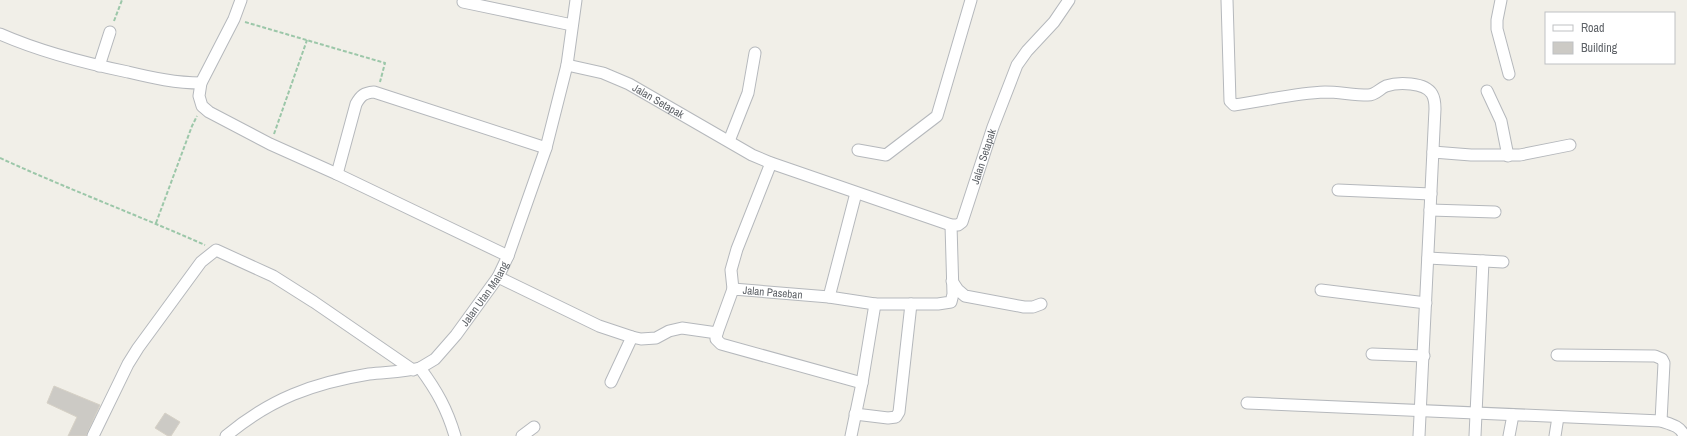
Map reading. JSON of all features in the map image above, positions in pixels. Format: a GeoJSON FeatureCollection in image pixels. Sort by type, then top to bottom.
{"type":"FeatureCollection","features":[{"type":"Feature","properties":{"kind":"street"},"geometry":{"type":"LineString","coordinates":[[241,0],[234,19],[201,84],[199,96],[202,106],[220,118],[270,144],[337,174],[508,256]]}},
{"type":"Feature","properties":{"kind":"street","name":"Jalan Utan Malang"},"geometry":{"type":"LineString","coordinates":[[226,436],[244,421],[267,406],[290,394],[315,385],[340,379],[417,369],[429,365],[443,351],[498,277],[508,256],[546,148],[567,65],[576,0]]}},
{"type":"Feature","properties":{"kind":"street"},"geometry":{"type":"LineString","coordinates":[[858,150],[886,155],[937,116],[970,0]]}},
{"type":"Feature","properties":{"kind":"street","name":"Jalan Setapak"},"geometry":{"type":"LineString","coordinates":[[567,65],[603,73],[629,84],[752,155],[856,193],[951,225],[958,225],[962,222],[992,127],[1017,65],[1026,51],[1054,22],[1069,0]]}},
{"type":"Feature","properties":{"kind":"street"},"geometry":{"type":"LineString","coordinates":[[1227,0],[1230,101],[1234,105],[1326,92],[1372,95],[1386,86],[1393,84],[1414,85],[1429,90],[1433,95],[1435,109],[1419,436]]}},
{"type":"Feature","properties":{"kind":"street"},"geometry":{"type":"LineString","coordinates":[[1501,0],[1497,20],[1497,29],[1509,74]]}},
{"type":"Feature","properties":{"kind":"street"},"geometry":{"type":"LineString","coordinates":[[463,2],[572,25]]}},
{"type":"Feature","properties":{"kind":"street"},"geometry":{"type":"LineString","coordinates":[[99,66],[110,32]]}},
{"type":"Feature","properties":{"kind":"street"},"geometry":{"type":"LineString","coordinates":[[0,34],[49,53],[99,66],[182,83],[201,84]]}},
{"type":"Feature","properties":{"kind":"street"},"geometry":{"type":"LineString","coordinates":[[729,141],[748,93],[755,53]]}},
{"type":"Feature","properties":{"kind":"street"},"geometry":{"type":"LineString","coordinates":[[1487,90],[1501,121],[1508,156]]}},
{"type":"Feature","properties":{"kind":"street"},"geometry":{"type":"LineString","coordinates":[[337,174],[356,104],[360,96],[366,92],[378,93],[546,148]]}},
{"type":"Feature","properties":{"kind":"street"},"geometry":{"type":"LineString","coordinates":[[1433,152],[1508,156],[1533,153],[1570,145]]}},
{"type":"Feature","properties":{"kind":"street"},"geometry":{"type":"LineString","coordinates":[[733,289],[731,270],[737,249],[772,163]]}},
{"type":"Feature","properties":{"kind":"street"},"geometry":{"type":"LineString","coordinates":[[1338,190],[1431,194]]}},
{"type":"Feature","properties":{"kind":"street"},"geometry":{"type":"LineString","coordinates":[[830,297],[856,193]]}},
{"type":"Feature","properties":{"kind":"street"},"geometry":{"type":"LineString","coordinates":[[1430,210],[1495,212]]}},
{"type":"Feature","properties":{"kind":"street","name":"Jalan Paseban"},"geometry":{"type":"LineString","coordinates":[[717,333],[733,289],[830,297],[875,304],[938,304],[951,302],[953,294],[951,225]]}},
{"type":"Feature","properties":{"kind":"street"},"geometry":{"type":"LineString","coordinates":[[93,436],[128,364],[138,348],[201,262],[216,250],[272,276],[417,369],[436,389],[443,402],[455,436]]}},
{"type":"Feature","properties":{"kind":"street"},"geometry":{"type":"LineString","coordinates":[[1428,258],[1503,262]]}},
{"type":"Feature","properties":{"kind":"street"},"geometry":{"type":"LineString","coordinates":[[1475,436],[1483,261]]}},
{"type":"Feature","properties":{"kind":"street"},"geometry":{"type":"LineString","coordinates":[[498,277],[599,326],[632,337],[642,339],[656,338],[669,331],[682,328],[717,333],[716,339],[721,344],[862,383]]}},
{"type":"Feature","properties":{"kind":"street"},"geometry":{"type":"LineString","coordinates":[[952,280],[958,290],[965,296],[1024,307],[1033,307],[1042,304]]}},
{"type":"Feature","properties":{"kind":"street"},"geometry":{"type":"LineString","coordinates":[[1321,290],[1426,303]]}},
{"type":"Feature","properties":{"kind":"street"},"geometry":{"type":"LineString","coordinates":[[851,436],[862,383],[875,304]]}},
{"type":"Feature","properties":{"kind":"street"},"geometry":{"type":"LineString","coordinates":[[855,414],[888,418],[896,417],[899,412],[910,304]]}},
{"type":"Feature","properties":{"kind":"street"},"geometry":{"type":"LineString","coordinates":[[611,382],[632,337]]}},
{"type":"Feature","properties":{"kind":"street"},"geometry":{"type":"LineString","coordinates":[[1372,354],[1424,356]]}},
{"type":"Feature","properties":{"kind":"street"},"geometry":{"type":"LineString","coordinates":[[1557,355],[1655,356],[1662,358],[1664,363],[1661,421]]}},
{"type":"Feature","properties":{"kind":"street"},"geometry":{"type":"LineString","coordinates":[[1247,403],[1661,421],[1676,426],[1684,436]]}},
{"type":"Feature","properties":{"kind":"street"},"geometry":{"type":"LineString","coordinates":[[1509,436],[1514,415]]}},
{"type":"Feature","properties":{"kind":"street"},"geometry":{"type":"LineString","coordinates":[[1555,436],[1558,416]]}},
{"type":"Feature","properties":{"kind":"street"},"geometry":{"type":"LineString","coordinates":[[522,436],[534,427]]}},
{"type":"Feature","properties":{"kind":"path"},"geometry":{"type":"LineString","coordinates":[[110,32],[122,0]]}},
{"type":"Feature","properties":{"kind":"path"},"geometry":{"type":"LineString","coordinates":[[234,19],[385,63],[378,93]]}},
{"type":"Feature","properties":{"kind":"path"},"geometry":{"type":"LineString","coordinates":[[270,144],[307,40]]}},
{"type":"Feature","properties":{"kind":"path"},"geometry":{"type":"LineString","coordinates":[[156,223],[192,126],[202,106]]}},
{"type":"Feature","properties":{"kind":"path"},"geometry":{"type":"LineString","coordinates":[[0,158],[53,182],[156,223],[216,250]]}},
{"type":"Feature","properties":{"kind":"building"},"geometry":{"type":"Polygon","coordinates":[[[54,386],[100,405],[86,436],[68,436],[77,417],[47,403],[54,386]]]}},
{"type":"Feature","properties":{"kind":"building"},"geometry":{"type":"Polygon","coordinates":[[[165,413],[180,422],[171,436],[168,436],[155,428],[165,413]]]}}]}
